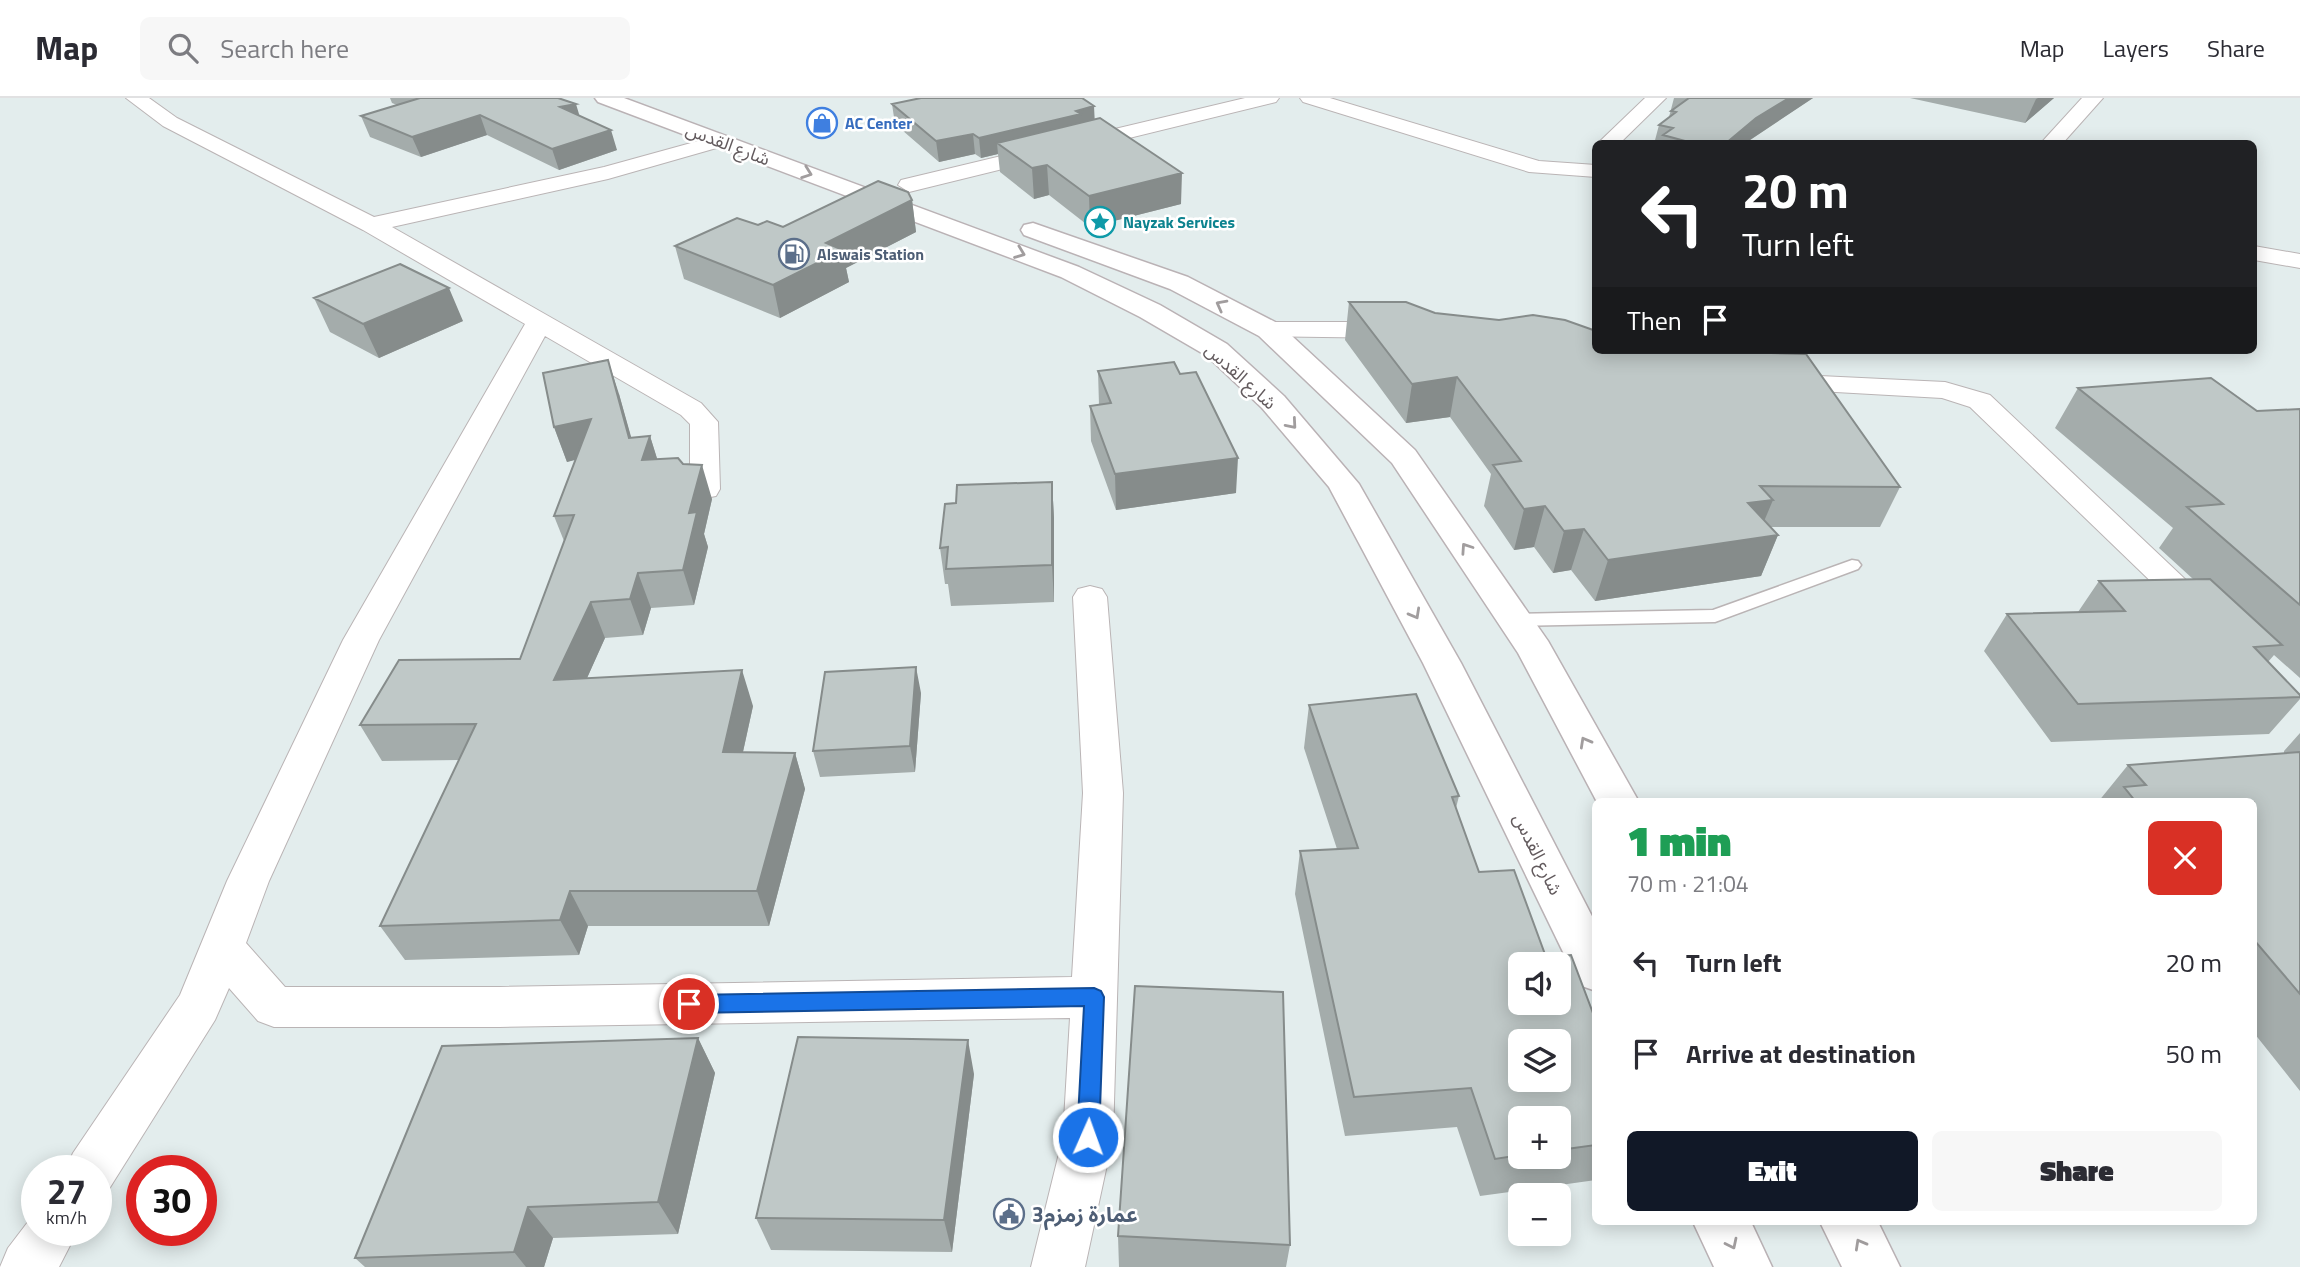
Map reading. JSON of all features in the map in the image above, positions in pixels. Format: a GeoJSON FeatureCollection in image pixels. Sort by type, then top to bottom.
{"type":"FeatureCollection","features":[{"type":"Feature","properties":{"kind":"main road","name":"شارع القدس"},"geometry":{"type":"LineString","coordinates":[[605,98],[1070,272],[1150,311],[1227,358],[1273,402],[1343,484],[1443,663],[1592,963]]}},
{"type":"Feature","properties":{"kind":"main road","name":"شارع القدس"},"geometry":{"type":"LineString","coordinates":[[675,98],[1179,283],[1269,330],[1404,457],[1535,650],[1616,798]]}},
{"type":"Feature","properties":{"kind":"main road"},"geometry":{"type":"LineString","coordinates":[[1723,1225],[1744,1267]]}},
{"type":"Feature","properties":{"kind":"main road"},"geometry":{"type":"LineString","coordinates":[[1849,1225],[1872,1267]]}},
{"type":"Feature","properties":{"kind":"street"},"geometry":{"type":"LineString","coordinates":[[136,98],[170,122],[372,225],[691,409],[704,422],[705,489]]}},
{"type":"Feature","properties":{"kind":"street"},"geometry":{"type":"LineString","coordinates":[[909,185],[1269,98]]}},
{"type":"Feature","properties":{"kind":"street"},"geometry":{"type":"LineString","coordinates":[[1310,98],[1537,167],[1587,171]]}},
{"type":"Feature","properties":{"kind":"street"},"geometry":{"type":"LineString","coordinates":[[1610,140],[1656,98]]}},
{"type":"Feature","properties":{"kind":"street"},"geometry":{"type":"LineString","coordinates":[[2054,140],[2093,98]]}},
{"type":"Feature","properties":{"kind":"street"},"geometry":{"type":"LineString","coordinates":[[372,225],[608,173],[720,141]]}},
{"type":"Feature","properties":{"kind":"street"},"geometry":{"type":"LineString","coordinates":[[2257,254],[2300,261]]}},
{"type":"Feature","properties":{"kind":"street"},"geometry":{"type":"LineString","coordinates":[[101,1155],[199,1006],[248,881],[361,640],[539,323]]}},
{"type":"Feature","properties":{"kind":"street"},"geometry":{"type":"LineString","coordinates":[[1269,330],[1418,330]]}},
{"type":"Feature","properties":{"kind":"street"},"geometry":{"type":"LineString","coordinates":[[1744,380],[1945,390],[1980,401],[2230,638]]}},
{"type":"Feature","properties":{"kind":"street"},"geometry":{"type":"LineString","coordinates":[[1058,1267],[1088,1137],[1103,793],[1090,597]]}},
{"type":"Feature","properties":{"kind":"street"},"geometry":{"type":"LineString","coordinates":[[222,947],[274,1007],[499,1007],[1094,997]]}},
{"type":"Feature","properties":{"kind":"street"},"geometry":{"type":"LineString","coordinates":[[27,1267],[41,1246]]}},
{"type":"Feature","properties":{"kind":"lane"},"geometry":{"type":"LineString","coordinates":[[1515,620],[1715,616],[1852,565]]}},
{"type":"Feature","properties":{"kind":"building"},"geometry":{"type":"Polygon","coordinates":[[[420,98],[558,98],[576,104],[560,107],[611,130],[552,149],[480,115],[412,137],[361,116],[420,98]]]}},
{"type":"Feature","properties":{"kind":"building"},"geometry":{"type":"Polygon","coordinates":[[[921,98],[1082,98],[1094,106],[1076,111],[1081,114],[979,138],[973,134],[936,141],[892,104],[921,98]]]}},
{"type":"Feature","properties":{"kind":"building"},"geometry":{"type":"Polygon","coordinates":[[[1689,98],[1789,98],[1756,118],[1730,140],[1681,140],[1663,135],[1673,128],[1659,125],[1676,112],[1671,111],[1689,98]]]}},
{"type":"Feature","properties":{"kind":"building"},"geometry":{"type":"Polygon","coordinates":[[[1100,118],[1182,173],[1089,196],[1047,165],[1032,168],[997,143],[1100,118]]]}},
{"type":"Feature","properties":{"kind":"building"},"geometry":{"type":"Polygon","coordinates":[[[878,181],[908,192],[912,200],[826,243],[843,250],[773,285],[675,246],[737,218],[758,225],[767,221],[783,227],[878,181]]]}},
{"type":"Feature","properties":{"kind":"building"},"geometry":{"type":"Polygon","coordinates":[[[400,264],[449,288],[363,324],[314,298],[400,264]]]}},
{"type":"Feature","properties":{"kind":"building"},"geometry":{"type":"Polygon","coordinates":[[[1349,302],[1406,302],[1435,313],[1499,320],[1533,315],[1565,320],[1592,330],[1592,354],[1806,354],[1900,487],[1760,486],[1773,500],[1748,503],[1778,535],[1608,560],[1584,529],[1564,531],[1545,506],[1524,509],[1493,465],[1521,461],[1457,377],[1412,384],[1349,302]]]}},
{"type":"Feature","properties":{"kind":"building"},"geometry":{"type":"Polygon","coordinates":[[[608,360],[629,438],[650,436],[642,460],[678,458],[683,464],[702,465],[689,513],[697,512],[683,570],[638,573],[630,599],[591,602],[554,680],[742,670],[723,752],[795,753],[757,891],[570,891],[560,920],[380,926],[476,724],[360,725],[399,660],[520,659],[574,515],[554,516],[591,419],[554,427],[543,373],[608,360]]]}},
{"type":"Feature","properties":{"kind":"building"},"geometry":{"type":"Polygon","coordinates":[[[1174,362],[1180,374],[1196,372],[1238,458],[1115,474],[1090,406],[1111,403],[1098,371],[1174,362]]]}},
{"type":"Feature","properties":{"kind":"building"},"geometry":{"type":"Polygon","coordinates":[[[2211,378],[2257,411],[2300,409],[2300,605],[2187,507],[2223,504],[2078,388],[2211,378]]]}},
{"type":"Feature","properties":{"kind":"building"},"geometry":{"type":"Polygon","coordinates":[[[1052,482],[1052,565],[946,569],[948,547],[940,548],[945,504],[956,503],[957,485],[1052,482]]]}},
{"type":"Feature","properties":{"kind":"building"},"geometry":{"type":"Polygon","coordinates":[[[2210,579],[2282,645],[2254,647],[2300,697],[2078,704],[2007,614],[2125,611],[2099,581],[2210,579]]]}},
{"type":"Feature","properties":{"kind":"building"},"geometry":{"type":"Polygon","coordinates":[[[916,667],[910,746],[813,751],[825,672],[916,667]]]}},
{"type":"Feature","properties":{"kind":"building"},"geometry":{"type":"Polygon","coordinates":[[[1416,694],[1459,796],[1452,797],[1479,872],[1514,870],[1544,952],[1508,952],[1508,1015],[1571,1015],[1571,955],[1592,1010],[1592,1146],[1571,1148],[1571,1106],[1508,1106],[1508,1157],[1495,1159],[1471,1088],[1354,1097],[1300,851],[1358,848],[1309,705],[1416,694]]]}},
{"type":"Feature","properties":{"kind":"building"},"geometry":{"type":"Polygon","coordinates":[[[2300,752],[2300,994],[2257,944],[2257,798],[2133,798],[2124,787],[2146,785],[2128,765],[2300,752]]]}},
{"type":"Feature","properties":{"kind":"building"},"geometry":{"type":"Polygon","coordinates":[[[1135,986],[1283,992],[1290,1245],[1118,1236],[1135,986]]]}},
{"type":"Feature","properties":{"kind":"building"},"geometry":{"type":"Polygon","coordinates":[[[798,1037],[968,1040],[944,1220],[756,1218],[798,1037]]]}},
{"type":"Feature","properties":{"kind":"building"},"geometry":{"type":"Polygon","coordinates":[[[698,1038],[658,1202],[528,1207],[514,1252],[355,1258],[442,1046],[698,1038]]]}},
{"type":"Feature","properties":{"kind":"place","name":"AC Center"},"geometry":{"type":"Point","coordinates":[822,123]}},
{"type":"Feature","properties":{"kind":"place","name":"Nayzak Services"},"geometry":{"type":"Point","coordinates":[1100,222]}},
{"type":"Feature","properties":{"kind":"place","name":"Alswais Station"},"geometry":{"type":"Point","coordinates":[794,254]}},
{"type":"Feature","properties":{"kind":"place","name":"عمارة زمزم3"},"geometry":{"type":"Point","coordinates":[1009,1214]}},
{"type":"Feature","properties":{"kind":"route"},"geometry":{"type":"LineString","coordinates":[[689,1004],[1094,997],[1088,1137]]}}]}
